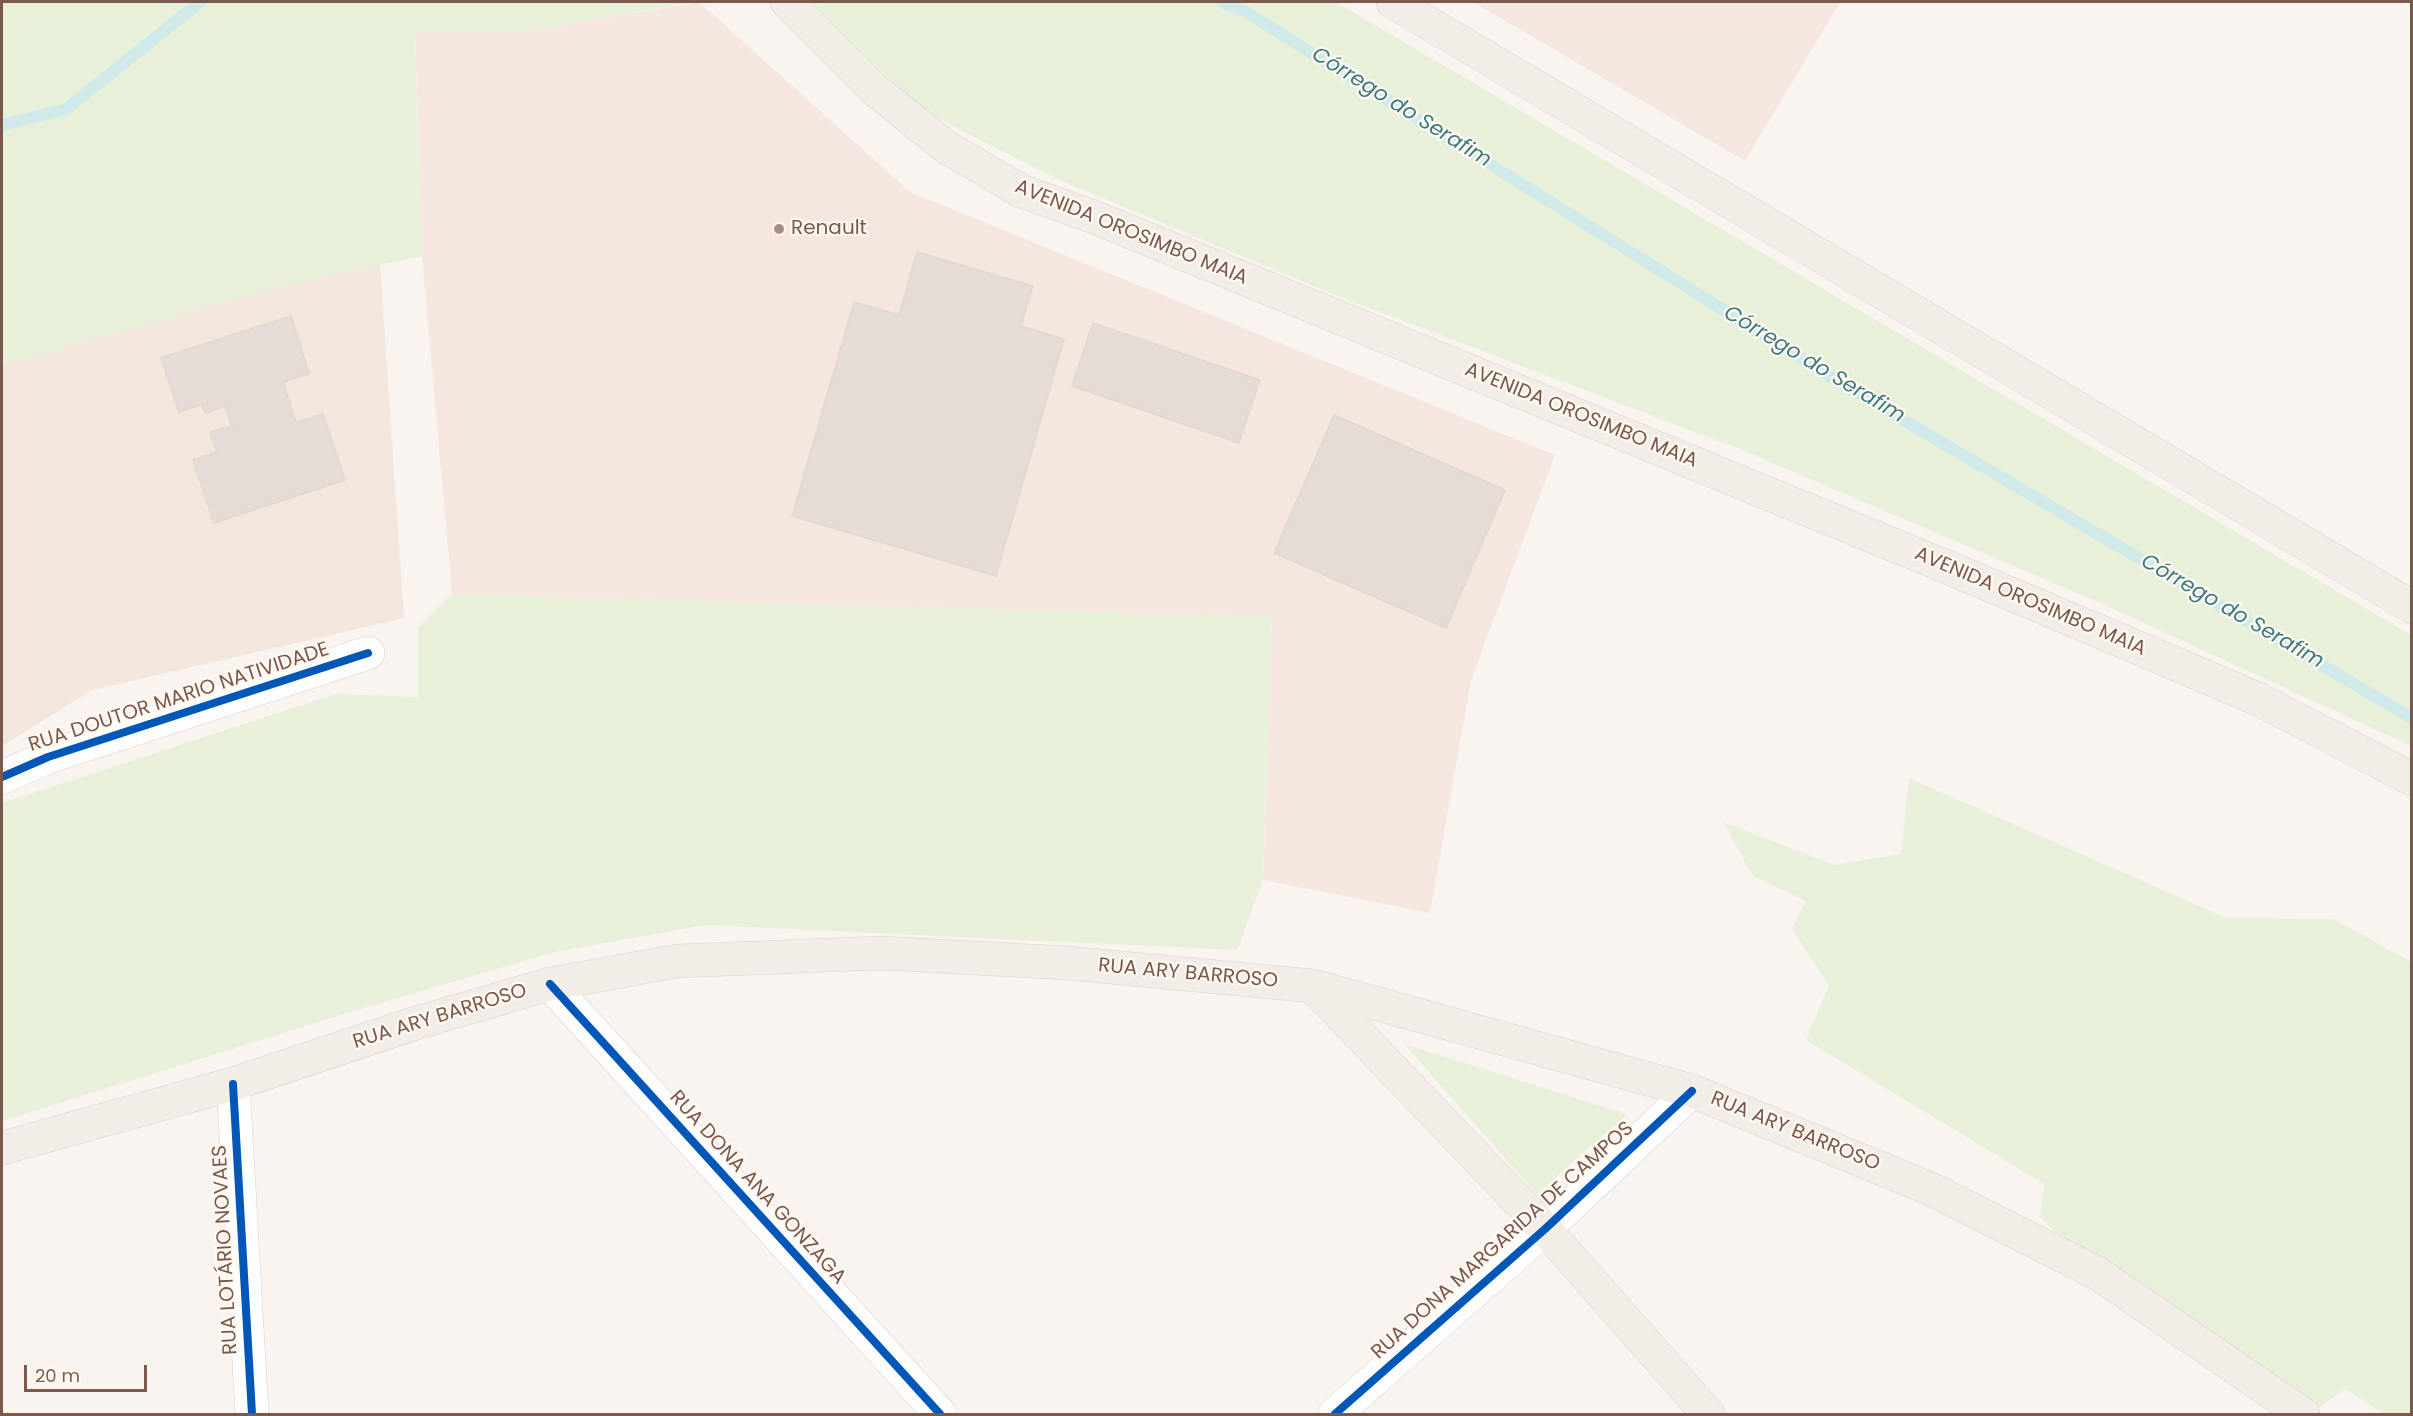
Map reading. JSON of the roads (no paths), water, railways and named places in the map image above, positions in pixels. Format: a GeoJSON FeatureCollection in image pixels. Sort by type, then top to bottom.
{"type":"FeatureCollection","features":[{"type":"Feature","properties":{"kind":"main road"},"geometry":{"type":"LineString","coordinates":[[1394,2],[2412,607]]}},
{"type":"Feature","properties":{"kind":"main road","name":"AVENIDA OROSIMBO MAIA"},"geometry":{"type":"LineString","coordinates":[[789,4],[874,89],[946,147],[1021,192],[1094,217],[1912,552],[2260,700],[2412,778]]}},
{"type":"Feature","properties":{"kind":"main road","name":"RUA ARY BARROSO"},"geometry":{"type":"LineString","coordinates":[[2,1148],[233,1084],[416,1023],[550,984],[678,961],[881,953],[1068,963],[1313,986],[1692,1090],[1931,1189],[2097,1273],[2303,1414]]}},
{"type":"Feature","properties":{"kind":"main road"},"geometry":{"type":"LineString","coordinates":[[1313,986],[1545,1229],[1708,1414]]}},
{"type":"Feature","properties":{"kind":"street","name":"RUA DOUTOR MARIO NATIVIDADE"},"geometry":{"type":"LineString","coordinates":[[2,777],[59,754],[368,653]]}},
{"type":"Feature","properties":{"kind":"street","name":"RUA DONA ANA GONZAGA"},"geometry":{"type":"LineString","coordinates":[[550,984],[940,1414]]}},
{"type":"Feature","properties":{"kind":"street","name":"RUA LOTÁRIO NOVAES"},"geometry":{"type":"LineString","coordinates":[[233,1084],[252,1414]]}},
{"type":"Feature","properties":{"kind":"street","name":"RUA DONA MARGARIDA DE CAMPOS"},"geometry":{"type":"LineString","coordinates":[[1335,1414],[1545,1229],[1692,1090]]}},
{"type":"Feature","properties":{"kind":"waterway","name":"Córrego do Serafim"},"geometry":{"type":"LineString","coordinates":[[2,125],[66,109],[200,2]]}},
{"type":"Feature","properties":{"kind":"waterway","name":"Córrego do Serafim"},"geometry":{"type":"LineString","coordinates":[[1222,2],[1246,12],[1847,387],[2412,718]]}},
{"type":"Feature","properties":{"kind":"place","name":"Renault"},"geometry":{"type":"Point","coordinates":[779,229]}}]}
